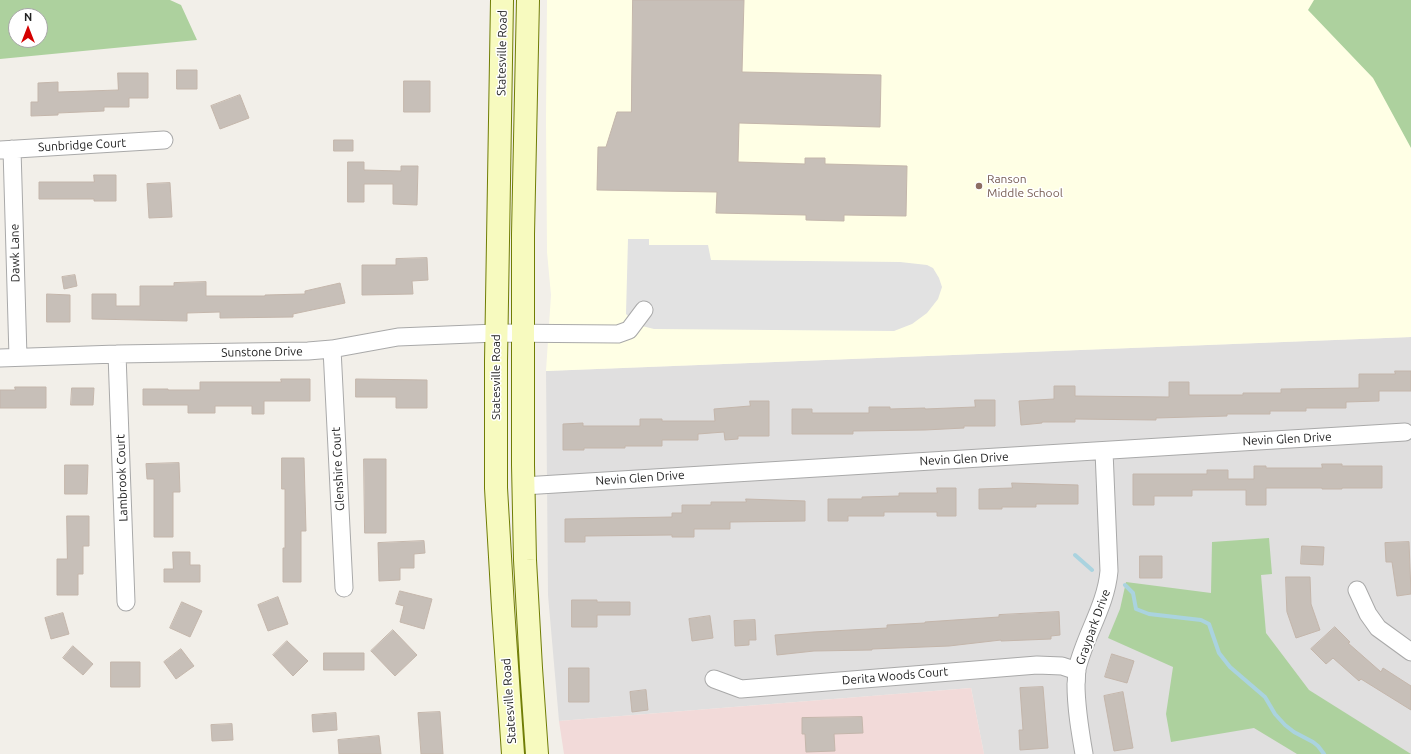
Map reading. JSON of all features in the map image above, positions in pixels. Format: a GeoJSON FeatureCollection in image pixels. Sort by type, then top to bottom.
{"type":"FeatureCollection","features":[{"type":"Feature","properties":{"kind":"main road","name":"Statesville Road"},"geometry":{"type":"LineString","coordinates":[[502,0],[496,333],[496,488],[513,754]]}},
{"type":"Feature","properties":{"kind":"main road","name":"Statesville Road"},"geometry":{"type":"LineString","coordinates":[[528,0],[523,234],[523,486],[524,560],[537,754]]}},
{"type":"Feature","properties":{"kind":"street","name":"Sunbridge Court"},"geometry":{"type":"LineString","coordinates":[[6,149],[164,140]]}},
{"type":"Feature","properties":{"kind":"street","name":"Dawk Lane"},"geometry":{"type":"LineString","coordinates":[[6,149],[18,357]]}},
{"type":"Feature","properties":{"kind":"street","name":"Sunstone Drive"},"geometry":{"type":"LineString","coordinates":[[0,358],[332,349],[398,337],[496,333],[618,334],[629,330],[644,310]]}},
{"type":"Feature","properties":{"kind":"street","name":"Glenshire Court"},"geometry":{"type":"LineString","coordinates":[[332,349],[344,588]]}},
{"type":"Feature","properties":{"kind":"street","name":"Lambrook Court"},"geometry":{"type":"LineString","coordinates":[[117,354],[126,602]]}},
{"type":"Feature","properties":{"kind":"street","name":"Nevin Glen Drive"},"geometry":{"type":"LineString","coordinates":[[523,486],[1405,432]]}},
{"type":"Feature","properties":{"kind":"street","name":"Graypark Drive"},"geometry":{"type":"LineString","coordinates":[[1084,754],[1076,702],[1076,671],[1085,643],[1105,597],[1108,586],[1109,571],[1104,451]]}},
{"type":"Feature","properties":{"kind":"street"},"geometry":{"type":"LineString","coordinates":[[1357,590],[1368,614],[1378,628],[1411,652]]}},
{"type":"Feature","properties":{"kind":"street","name":"Derita Woods Court"},"geometry":{"type":"LineString","coordinates":[[714,679],[741,689],[1037,665],[1062,666],[1076,671]]}},
{"type":"Feature","properties":{"kind":"shaded area","name":"Ranson Middle School"},"geometry":{"type":"Polygon","coordinates":[[[547,0],[1411,0],[1411,337],[546,371],[551,295],[547,252],[547,0]]]}},
{"type":"Feature","properties":{"kind":"shaded area"},"geometry":{"type":"Polygon","coordinates":[[[628,239],[649,239],[649,245],[708,245],[711,260],[900,262],[927,265],[933,268],[942,287],[938,299],[927,313],[912,324],[894,331],[654,329],[638,325],[626,314],[628,239]]]}},
{"type":"Feature","properties":{"kind":"shaded area"},"geometry":{"type":"Polygon","coordinates":[[[1411,337],[1411,754],[984,754],[971,688],[559,721],[548,595],[546,371],[1411,337]]]}},
{"type":"Feature","properties":{"kind":"shaded area"},"geometry":{"type":"Polygon","coordinates":[[[971,688],[984,754],[564,754],[559,721],[971,688]]]}},
{"type":"Feature","properties":{"kind":"green space"},"geometry":{"type":"Polygon","coordinates":[[[0,0],[170,0],[181,5],[197,40],[0,59],[0,0]]]}},
{"type":"Feature","properties":{"kind":"green space"},"geometry":{"type":"Polygon","coordinates":[[[1314,0],[1411,0],[1411,148],[1373,78],[1308,10],[1314,0]]]}},
{"type":"Feature","properties":{"kind":"green space"},"geometry":{"type":"Polygon","coordinates":[[[1269,538],[1272,574],[1261,575],[1266,633],[1309,690],[1411,754],[1297,754],[1254,728],[1171,742],[1166,714],[1173,667],[1108,638],[1120,609],[1126,582],[1211,593],[1212,542],[1269,538]]]}},
{"type":"Feature","properties":{"kind":"building"},"geometry":{"type":"Polygon","coordinates":[[[633,0],[744,0],[742,72],[881,75],[880,127],[739,123],[738,162],[805,164],[805,158],[825,158],[825,164],[907,166],[906,216],[844,215],[844,221],[806,220],[806,215],[716,213],[717,192],[597,190],[598,147],[606,147],[617,112],[631,112],[633,0]]]}},
{"type":"Feature","properties":{"kind":"building"},"geometry":{"type":"Polygon","coordinates":[[[177,70],[197,70],[197,89],[177,89],[177,70]]]}},
{"type":"Feature","properties":{"kind":"building"},"geometry":{"type":"Polygon","coordinates":[[[118,73],[148,73],[148,98],[129,98],[129,107],[104,107],[104,111],[31,116],[31,102],[38,102],[38,83],[58,82],[58,92],[118,90],[118,73]]]}},
{"type":"Feature","properties":{"kind":"building"},"geometry":{"type":"Polygon","coordinates":[[[404,81],[430,81],[430,112],[404,112],[404,81]]]}},
{"type":"Feature","properties":{"kind":"building"},"geometry":{"type":"Polygon","coordinates":[[[240,95],[249,118],[220,129],[211,106],[240,95]]]}},
{"type":"Feature","properties":{"kind":"building"},"geometry":{"type":"Polygon","coordinates":[[[334,140],[353,140],[353,151],[334,151],[334,140]]]}},
{"type":"Feature","properties":{"kind":"building"},"geometry":{"type":"Polygon","coordinates":[[[348,162],[364,162],[364,170],[401,171],[401,166],[418,166],[417,205],[393,204],[393,184],[364,184],[364,202],[348,202],[348,162]]]}},
{"type":"Feature","properties":{"kind":"building"},"geometry":{"type":"Polygon","coordinates":[[[94,175],[116,175],[116,201],[94,201],[94,199],[39,199],[39,182],[94,182],[94,175]]]}},
{"type":"Feature","properties":{"kind":"building"},"geometry":{"type":"Polygon","coordinates":[[[170,183],[172,217],[149,218],[147,184],[170,183]]]}},
{"type":"Feature","properties":{"kind":"building"},"geometry":{"type":"Polygon","coordinates":[[[427,258],[428,280],[412,281],[413,294],[362,295],[362,265],[396,265],[396,259],[427,258]]]}},
{"type":"Feature","properties":{"kind":"building"},"geometry":{"type":"Polygon","coordinates":[[[75,275],[77,286],[64,289],[62,277],[75,275]]]}},
{"type":"Feature","properties":{"kind":"building"},"geometry":{"type":"Polygon","coordinates":[[[206,282],[206,296],[305,294],[305,291],[340,283],[345,303],[293,314],[293,317],[220,318],[220,312],[187,313],[187,321],[92,319],[92,294],[116,294],[116,306],[140,306],[140,286],[174,286],[174,283],[206,282]]]}},
{"type":"Feature","properties":{"kind":"building"},"geometry":{"type":"Polygon","coordinates":[[[47,294],[70,295],[70,322],[47,322],[47,294]]]}},
{"type":"Feature","properties":{"kind":"building"},"geometry":{"type":"Polygon","coordinates":[[[1395,371],[1411,371],[1411,391],[1379,391],[1379,401],[1346,402],[1346,408],[1306,408],[1306,411],[1270,411],[1270,414],[1227,414],[1227,416],[1156,418],[1156,420],[1075,419],[1075,422],[1042,422],[1021,425],[1019,401],[1054,399],[1054,386],[1075,386],[1075,396],[1169,397],[1169,382],[1189,382],[1189,395],[1243,395],[1243,393],[1281,393],[1281,389],[1359,388],[1359,374],[1395,374],[1395,371]]]}},
{"type":"Feature","properties":{"kind":"building"},"geometry":{"type":"Polygon","coordinates":[[[281,379],[310,379],[310,401],[264,401],[264,414],[252,414],[252,406],[215,406],[215,413],[188,413],[188,405],[143,405],[143,389],[200,390],[200,382],[281,382],[281,379]]]}},
{"type":"Feature","properties":{"kind":"building"},"geometry":{"type":"Polygon","coordinates":[[[356,379],[427,380],[427,408],[396,408],[396,397],[356,397],[356,379]]]}},
{"type":"Feature","properties":{"kind":"building"},"geometry":{"type":"Polygon","coordinates":[[[15,387],[46,387],[46,408],[0,408],[0,390],[15,390],[15,387]]]}},
{"type":"Feature","properties":{"kind":"building"},"geometry":{"type":"Polygon","coordinates":[[[72,388],[94,388],[93,405],[71,405],[72,388]]]}},
{"type":"Feature","properties":{"kind":"building"},"geometry":{"type":"Polygon","coordinates":[[[975,400],[995,400],[995,426],[964,426],[964,428],[925,430],[853,431],[853,434],[792,434],[792,409],[812,409],[812,413],[869,413],[869,407],[890,407],[890,409],[925,409],[975,407],[975,400]]]}},
{"type":"Feature","properties":{"kind":"building"},"geometry":{"type":"Polygon","coordinates":[[[750,401],[769,401],[769,436],[738,436],[738,439],[725,440],[724,432],[698,434],[698,440],[662,440],[662,446],[625,446],[625,448],[584,448],[584,450],[563,450],[563,424],[583,423],[583,426],[640,426],[640,419],[662,419],[662,421],[715,421],[714,409],[750,406],[750,401]]]}},
{"type":"Feature","properties":{"kind":"building"},"geometry":{"type":"Polygon","coordinates":[[[282,458],[304,458],[306,531],[301,531],[301,582],[283,582],[283,548],[285,548],[285,489],[282,489],[282,458]]]}},
{"type":"Feature","properties":{"kind":"building"},"geometry":{"type":"Polygon","coordinates":[[[364,459],[386,459],[386,533],[365,533],[364,459]]]}},
{"type":"Feature","properties":{"kind":"building"},"geometry":{"type":"Polygon","coordinates":[[[179,463],[180,492],[173,492],[173,537],[154,537],[154,479],[147,479],[146,464],[179,463]]]}},
{"type":"Feature","properties":{"kind":"building"},"geometry":{"type":"Polygon","coordinates":[[[1322,464],[1342,464],[1342,466],[1382,466],[1382,488],[1266,488],[1266,505],[1246,505],[1246,490],[1192,490],[1192,496],[1154,496],[1154,505],[1133,505],[1133,474],[1207,474],[1207,470],[1228,470],[1228,479],[1254,479],[1254,466],[1266,466],[1266,468],[1322,468],[1322,464]]]}},
{"type":"Feature","properties":{"kind":"building"},"geometry":{"type":"Polygon","coordinates":[[[65,465],[88,465],[87,494],[65,494],[65,465]]]}},
{"type":"Feature","properties":{"kind":"building"},"geometry":{"type":"Polygon","coordinates":[[[1012,483],[1078,485],[1078,504],[1036,504],[1036,507],[979,509],[979,489],[1012,488],[1012,483]]]}},
{"type":"Feature","properties":{"kind":"building"},"geometry":{"type":"Polygon","coordinates":[[[937,488],[956,488],[956,516],[937,516],[937,512],[884,512],[884,516],[848,516],[848,521],[828,521],[828,499],[862,499],[862,497],[899,496],[899,493],[937,493],[937,488]]]}},
{"type":"Feature","properties":{"kind":"building"},"geometry":{"type":"Polygon","coordinates":[[[746,499],[805,501],[805,521],[730,522],[730,529],[694,529],[694,537],[672,537],[672,535],[585,536],[585,542],[565,542],[565,519],[672,517],[672,513],[682,513],[682,505],[711,505],[711,502],[746,502],[746,499]]]}},
{"type":"Feature","properties":{"kind":"building"},"geometry":{"type":"Polygon","coordinates":[[[67,516],[89,516],[89,546],[83,546],[83,574],[78,574],[78,595],[57,595],[57,559],[67,559],[67,516]]]}},
{"type":"Feature","properties":{"kind":"building"},"geometry":{"type":"Polygon","coordinates":[[[424,541],[425,553],[414,554],[414,568],[400,568],[400,580],[379,581],[378,543],[424,541]]]}},
{"type":"Feature","properties":{"kind":"building"},"geometry":{"type":"Polygon","coordinates":[[[1409,542],[1411,594],[1397,596],[1392,562],[1386,562],[1385,543],[1409,542]]]}},
{"type":"Feature","properties":{"kind":"building"},"geometry":{"type":"Polygon","coordinates":[[[1302,546],[1324,547],[1323,565],[1301,564],[1302,546]]]}},
{"type":"Feature","properties":{"kind":"building"},"geometry":{"type":"Polygon","coordinates":[[[173,552],[190,552],[190,565],[200,565],[200,582],[164,582],[164,569],[173,569],[173,552]]]}},
{"type":"Feature","properties":{"kind":"building"},"geometry":{"type":"Polygon","coordinates":[[[1140,556],[1162,556],[1162,578],[1140,578],[1140,556]]]}},
{"type":"Feature","properties":{"kind":"building"},"geometry":{"type":"Polygon","coordinates":[[[1286,577],[1310,577],[1311,604],[1320,630],[1296,638],[1287,612],[1286,577]]]}},
{"type":"Feature","properties":{"kind":"building"},"geometry":{"type":"Polygon","coordinates":[[[400,591],[432,599],[424,629],[400,622],[404,606],[396,604],[400,591]]]}},
{"type":"Feature","properties":{"kind":"building"},"geometry":{"type":"Polygon","coordinates":[[[278,597],[288,624],[268,631],[258,605],[278,597]]]}},
{"type":"Feature","properties":{"kind":"building"},"geometry":{"type":"Polygon","coordinates":[[[572,600],[630,602],[630,615],[597,615],[597,627],[572,627],[572,600]]]}},
{"type":"Feature","properties":{"kind":"building"},"geometry":{"type":"Polygon","coordinates":[[[182,602],[202,611],[190,637],[170,628],[182,602]]]}},
{"type":"Feature","properties":{"kind":"building"},"geometry":{"type":"Polygon","coordinates":[[[1059,612],[1060,635],[1051,636],[1051,639],[1001,640],[949,646],[814,651],[777,655],[775,635],[887,628],[887,625],[999,617],[999,615],[1059,612]]]}},
{"type":"Feature","properties":{"kind":"building"},"geometry":{"type":"Polygon","coordinates":[[[63,613],[69,634],[51,639],[45,618],[63,613]]]}},
{"type":"Feature","properties":{"kind":"building"},"geometry":{"type":"Polygon","coordinates":[[[710,616],[713,638],[692,641],[689,619],[710,616]]]}},
{"type":"Feature","properties":{"kind":"building"},"geometry":{"type":"Polygon","coordinates":[[[755,620],[756,640],[749,640],[749,645],[735,646],[734,621],[755,620]]]}},
{"type":"Feature","properties":{"kind":"building"},"geometry":{"type":"Polygon","coordinates":[[[1335,627],[1350,642],[1348,643],[1381,672],[1383,668],[1411,686],[1411,710],[1361,679],[1359,681],[1333,658],[1326,664],[1311,649],[1335,627]]]}},
{"type":"Feature","properties":{"kind":"building"},"geometry":{"type":"Polygon","coordinates":[[[393,630],[417,655],[395,676],[371,651],[393,630]]]}},
{"type":"Feature","properties":{"kind":"building"},"geometry":{"type":"Polygon","coordinates":[[[287,641],[308,661],[293,676],[273,655],[287,641]]]}},
{"type":"Feature","properties":{"kind":"building"},"geometry":{"type":"Polygon","coordinates":[[[73,646],[93,664],[83,675],[63,658],[73,646]]]}},
{"type":"Feature","properties":{"kind":"building"},"geometry":{"type":"Polygon","coordinates":[[[181,649],[194,666],[176,679],[164,662],[181,649]]]}},
{"type":"Feature","properties":{"kind":"building"},"geometry":{"type":"Polygon","coordinates":[[[324,653],[364,653],[364,670],[324,670],[324,653]]]}},
{"type":"Feature","properties":{"kind":"building"},"geometry":{"type":"Polygon","coordinates":[[[1112,654],[1134,661],[1127,683],[1105,677],[1112,654]]]}},
{"type":"Feature","properties":{"kind":"building"},"geometry":{"type":"Polygon","coordinates":[[[111,662],[140,662],[140,687],[111,687],[111,662]]]}},
{"type":"Feature","properties":{"kind":"building"},"geometry":{"type":"Polygon","coordinates":[[[569,668],[589,668],[589,702],[569,702],[569,668]]]}},
{"type":"Feature","properties":{"kind":"building"},"geometry":{"type":"Polygon","coordinates":[[[1043,687],[1048,748],[1020,750],[1019,730],[1023,730],[1020,688],[1043,687]]]}},
{"type":"Feature","properties":{"kind":"building"},"geometry":{"type":"Polygon","coordinates":[[[646,690],[648,710],[632,712],[630,692],[646,690]]]}},
{"type":"Feature","properties":{"kind":"building"},"geometry":{"type":"Polygon","coordinates":[[[1123,692],[1133,748],[1114,751],[1104,696],[1123,692]]]}},
{"type":"Feature","properties":{"kind":"building"},"geometry":{"type":"Polygon","coordinates":[[[440,712],[443,754],[421,754],[418,713],[440,712]]]}},
{"type":"Feature","properties":{"kind":"building"},"geometry":{"type":"Polygon","coordinates":[[[336,713],[337,730],[313,732],[312,715],[336,713]]]}},
{"type":"Feature","properties":{"kind":"building"},"geometry":{"type":"Polygon","coordinates":[[[862,717],[863,733],[834,734],[835,751],[806,752],[805,734],[802,734],[802,718],[862,717]]]}},
{"type":"Feature","properties":{"kind":"building"},"geometry":{"type":"Polygon","coordinates":[[[232,724],[233,740],[212,741],[211,725],[232,724]]]}},
{"type":"Feature","properties":{"kind":"building"},"geometry":{"type":"Polygon","coordinates":[[[379,736],[381,754],[339,754],[338,740],[379,736]]]}},
{"type":"Feature","properties":{"kind":"waterway"},"geometry":{"type":"LineString","coordinates":[[1075,555],[1092,570]]}},
{"type":"Feature","properties":{"kind":"waterway"},"geometry":{"type":"LineString","coordinates":[[1125,585],[1133,593],[1136,609],[1149,614],[1201,620],[1209,624],[1219,653],[1230,667],[1265,697],[1275,714],[1285,725],[1294,732],[1313,742],[1324,754]]}},
{"type":"Feature","properties":{"kind":"place","name":"Ranson Middle School"},"geometry":{"type":"Point","coordinates":[979,186]}}]}
